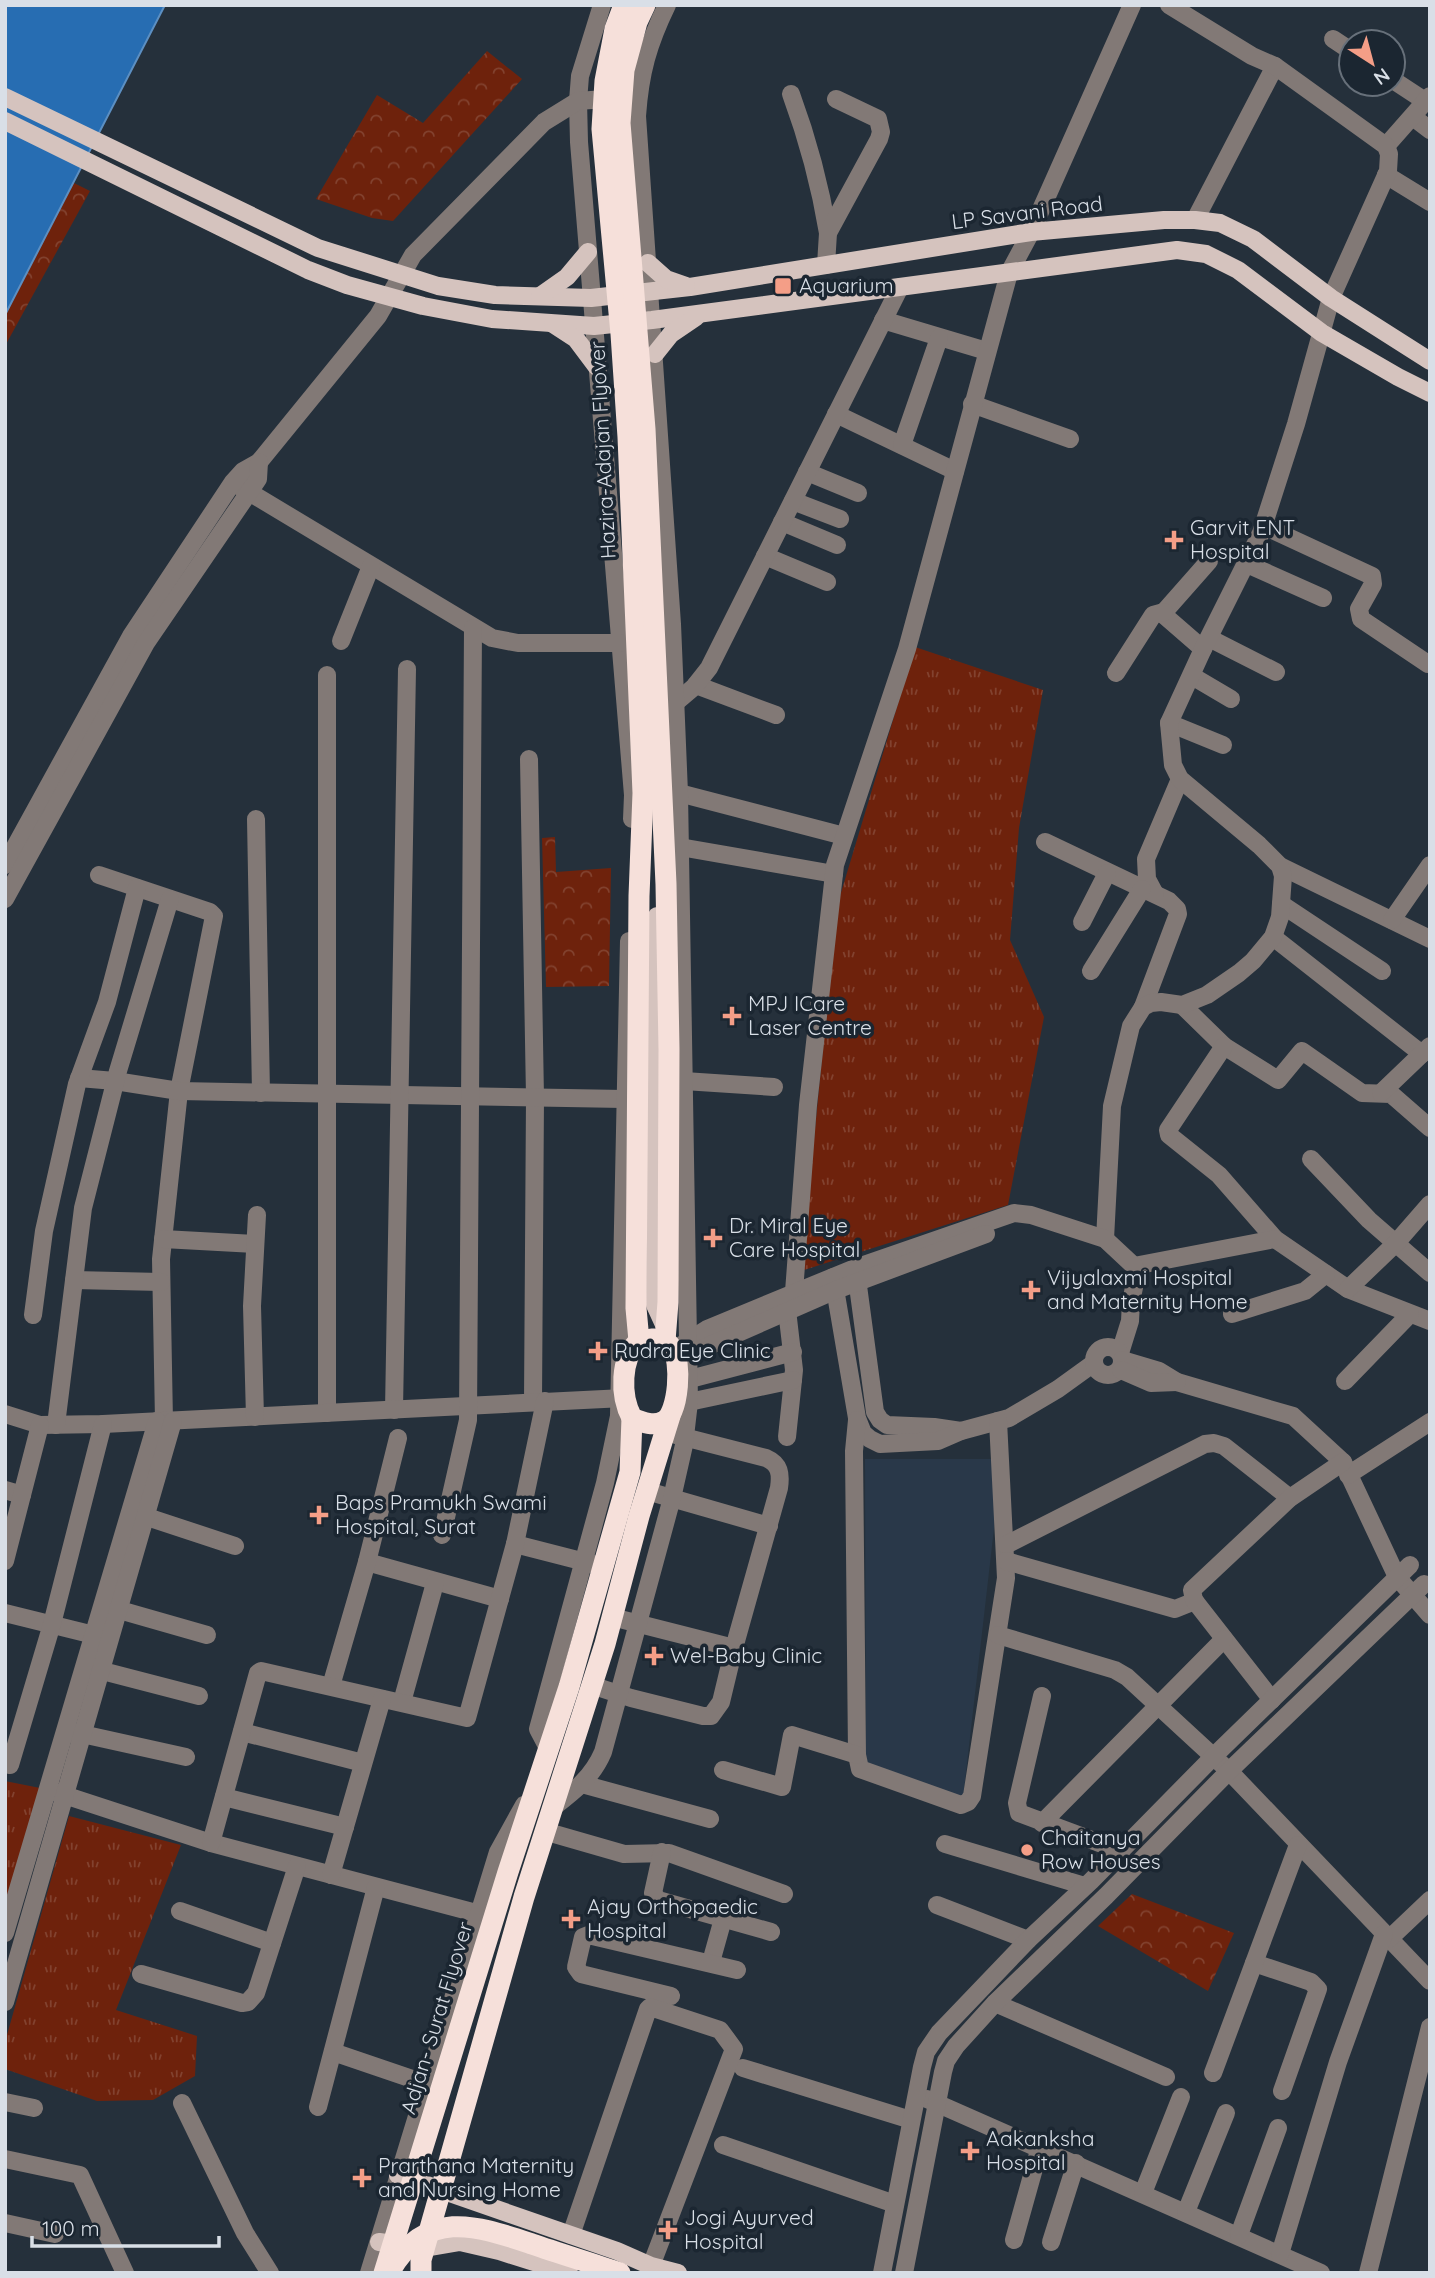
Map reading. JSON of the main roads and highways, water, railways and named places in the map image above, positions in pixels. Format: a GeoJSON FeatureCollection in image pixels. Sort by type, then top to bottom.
{"type":"FeatureCollection","features":[{"type":"Feature","properties":{"kind":"highway","name":"Hazira-Adajan Flyover"},"geometry":{"type":"LineString","coordinates":[[624,5],[615,29],[607,68],[602,129],[661,791],[639,896],[636,1308],[639,1337]]}},
{"type":"Feature","properties":{"kind":"highway","name":"Hazira-Adajan Flyover"},"geometry":{"type":"LineString","coordinates":[[625,1488],[674,1428],[677,1385],[676,1345],[668,1302],[669,1049],[666,890],[645,429],[620,123],[624,70],[637,22],[645,5]]}},
{"type":"Feature","properties":{"kind":"highway"},"geometry":{"type":"LineString","coordinates":[[420,2263],[544,1831],[612,1617],[625,1488],[630,1472],[632,1418],[622,1398],[626,1356],[639,1337],[676,1345]]}},
{"type":"Feature","properties":{"kind":"highway"},"geometry":{"type":"LineString","coordinates":[[632,1418],[653,1424],[664,1422],[674,1428]]}},
{"type":"Feature","properties":{"kind":"highway","name":"Adjan- Surat Flyover"},"geometry":{"type":"LineString","coordinates":[[386,2273],[549,1749],[594,1564],[625,1488]]}},
{"type":"Feature","properties":{"kind":"highway"},"geometry":{"type":"LineString","coordinates":[[386,2273],[398,2256],[418,2239],[436,2230],[473,2226],[620,2273]]}},
{"type":"Feature","properties":{"kind":"main road","name":"LP Savani Road"},"geometry":{"type":"LineString","coordinates":[[5,97],[317,248],[438,286],[495,295],[592,298],[690,287],[1031,232],[1164,220],[1195,220],[1220,223],[1253,239],[1331,298],[1430,361]]}},
{"type":"Feature","properties":{"kind":"main road"},"geometry":{"type":"LineString","coordinates":[[5,121],[308,270],[347,285],[423,306],[492,318],[594,326],[1177,250],[1206,254],[1238,270],[1322,333],[1430,393]]}},
{"type":"Feature","properties":{"kind":"main road"},"geometry":{"type":"LineString","coordinates":[[540,296],[569,275],[588,252]]}},
{"type":"Feature","properties":{"kind":"main road"},"geometry":{"type":"LineString","coordinates":[[648,263],[666,279],[690,287]]}},
{"type":"Feature","properties":{"kind":"main road"},"geometry":{"type":"LineString","coordinates":[[655,354],[671,334],[702,313]]}},
{"type":"Feature","properties":{"kind":"main road"},"geometry":{"type":"LineString","coordinates":[[551,323],[576,339],[597,367]]}},
{"type":"Feature","properties":{"kind":"main road"},"geometry":{"type":"LineString","coordinates":[[398,2175],[650,2266],[678,2273]]}},
{"type":"Feature","properties":{"kind":"main road"},"geometry":{"type":"LineString","coordinates":[[379,2242],[420,2263],[460,2242],[536,2268],[569,2273]]}},
{"type":"Feature","properties":{"kind":"water"},"geometry":{"type":"Polygon","coordinates":[[[5,5],[165,5],[5,315],[5,5]]]}},
{"type":"Feature","properties":{"kind":"place","name":"Aquarium"},"geometry":{"type":"Point","coordinates":[783,286]}},
{"type":"Feature","properties":{"kind":"place","name":"Garvit ENT Hospital"},"geometry":{"type":"Point","coordinates":[1174,540]}},
{"type":"Feature","properties":{"kind":"place","name":"MPJ ICare Laser Centre"},"geometry":{"type":"Point","coordinates":[732,1016]}},
{"type":"Feature","properties":{"kind":"place","name":"Dr. Miral Eye Care Hospital"},"geometry":{"type":"Point","coordinates":[713,1238]}},
{"type":"Feature","properties":{"kind":"place","name":"Vijyalaxmi Hospital and Maternity Home"},"geometry":{"type":"Point","coordinates":[1031,1290]}},
{"type":"Feature","properties":{"kind":"place","name":"Rudra Eye Clinic"},"geometry":{"type":"Point","coordinates":[598,1351]}},
{"type":"Feature","properties":{"kind":"place","name":"Baps Pramukh Swami Hospital, Surat"},"geometry":{"type":"Point","coordinates":[319,1515]}},
{"type":"Feature","properties":{"kind":"place","name":"Wel-Baby Clinic"},"geometry":{"type":"Point","coordinates":[654,1656]}},
{"type":"Feature","properties":{"kind":"place","name":"Chaitanya Row Houses"},"geometry":{"type":"Point","coordinates":[1027,1850]}},
{"type":"Feature","properties":{"kind":"place","name":"Ajay Orthopaedic Hospital"},"geometry":{"type":"Point","coordinates":[571,1919]}},
{"type":"Feature","properties":{"kind":"place","name":"Aakanksha Hospital"},"geometry":{"type":"Point","coordinates":[970,2151]}},
{"type":"Feature","properties":{"kind":"place","name":"Prarthana Maternity and Nursing Home"},"geometry":{"type":"Point","coordinates":[362,2178]}},
{"type":"Feature","properties":{"kind":"place","name":"Jogi Ayurved Hospital"},"geometry":{"type":"Point","coordinates":[668,2230]}}]}
